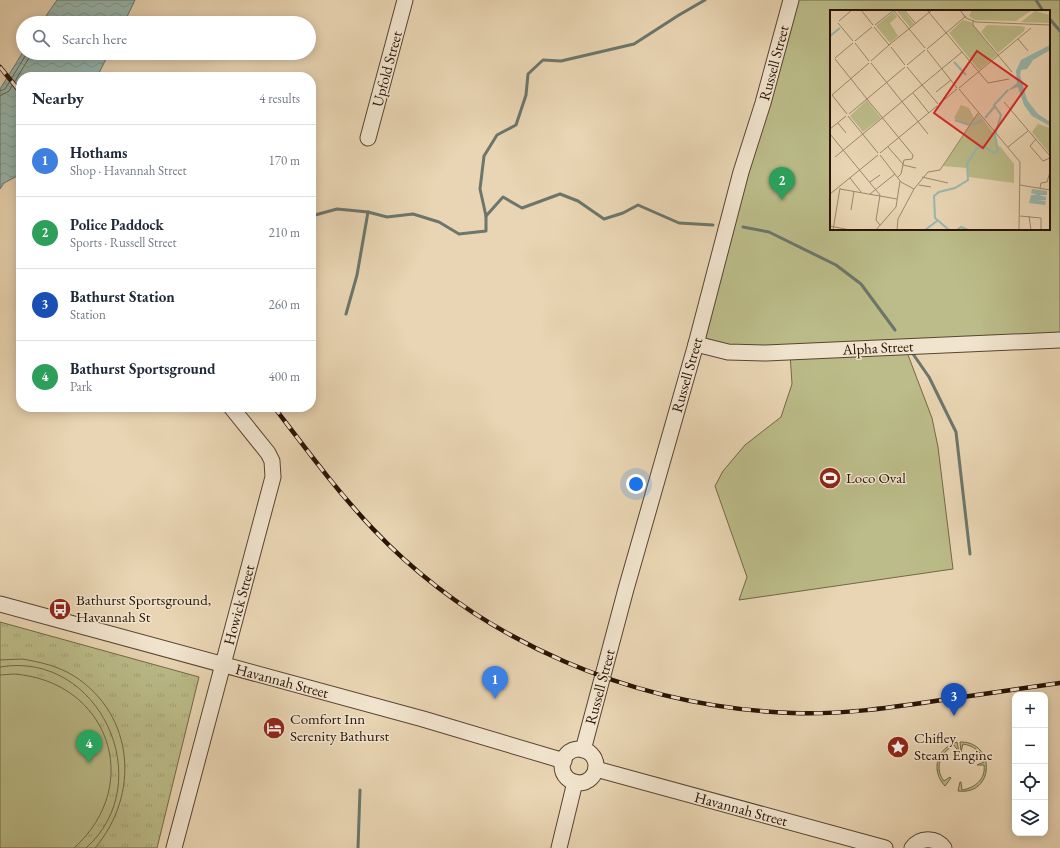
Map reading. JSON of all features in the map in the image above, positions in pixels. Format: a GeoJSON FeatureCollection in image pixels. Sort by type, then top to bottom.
{"type":"FeatureCollection","features":[{"type":"Feature","properties":{"kind":"street","name":"Upfold Street"},"geometry":{"type":"LineString","coordinates":[[368,138],[405,0]]}},
{"type":"Feature","properties":{"kind":"street","name":"Russell Street"},"geometry":{"type":"LineString","coordinates":[[583,750],[626,588],[696,344],[741,172],[763,103],[791,0]]}},
{"type":"Feature","properties":{"kind":"street","name":"Alpha Street"},"geometry":{"type":"LineString","coordinates":[[696,344],[728,352],[766,353],[1060,340]]}},
{"type":"Feature","properties":{"kind":"street","name":"Howick Street"},"geometry":{"type":"LineString","coordinates":[[174,848],[273,477],[272,461],[268,453],[235,412]]}},
{"type":"Feature","properties":{"kind":"street","name":"Havannah Street"},"geometry":{"type":"LineString","coordinates":[[0,604],[223,666],[423,719],[564,760]]}},
{"type":"Feature","properties":{"kind":"street"},"geometry":{"type":"LineString","coordinates":[[573,750],[583,750],[592,755],[595,759],[596,769],[588,780],[576,782],[565,774],[564,760],[573,750]]}},
{"type":"Feature","properties":{"kind":"street","name":"Havannah Street"},"geometry":{"type":"LineString","coordinates":[[596,769],[885,848]]}},
{"type":"Feature","properties":{"kind":"street"},"geometry":{"type":"LineString","coordinates":[[559,848],[576,782]]}},
{"type":"Feature","properties":{"kind":"street"},"geometry":{"type":"LineString","coordinates":[[912,848],[919,842],[925,840],[937,842],[944,848]]}},
{"type":"Feature","properties":{"kind":"green space"},"geometry":{"type":"Polygon","coordinates":[[[791,0],[1060,0],[1060,340],[905,347],[932,418],[938,447],[953,569],[739,600],[747,577],[715,486],[723,471],[745,445],[781,417],[792,384],[790,353],[696,344],[791,0]]]}},
{"type":"Feature","properties":{"kind":"green space"},"geometry":{"type":"Polygon","coordinates":[[[0,622],[199,677],[157,848],[0,848],[0,622]]]}},
{"type":"Feature","properties":{"kind":"green space"},"geometry":{"type":"Polygon","coordinates":[[[22,659],[49,665],[74,676],[94,692],[109,712],[119,734],[124,757],[124,781],[119,804],[110,827],[95,848],[86,848],[108,821],[118,789],[117,757],[108,726],[90,699],[66,679],[35,667],[0,667],[0,660],[22,659]]]}},
{"type":"Feature","properties":{"kind":"green space"},"geometry":{"type":"Polygon","coordinates":[[[14,674],[46,681],[73,695],[93,715],[106,740],[111,767],[108,795],[96,822],[74,848],[0,848],[0,675],[14,674]]]}},
{"type":"Feature","properties":{"kind":"green space"},"geometry":{"type":"Polygon","coordinates":[[[957,742],[959,752],[954,745],[945,752],[940,761],[939,771],[944,781],[950,777],[951,778],[945,786],[940,780],[938,773],[938,760],[940,754],[945,749],[957,742]]]}},
{"type":"Feature","properties":{"kind":"green space"},"geometry":{"type":"Polygon","coordinates":[[[960,742],[972,744],[980,750],[985,758],[986,768],[984,777],[979,785],[970,790],[958,791],[960,782],[962,790],[967,789],[979,782],[984,770],[984,765],[977,765],[984,762],[979,752],[970,746],[963,744],[961,752],[960,742]]]}},
{"type":"Feature","properties":{"kind":"water"},"geometry":{"type":"Polygon","coordinates":[[[57,0],[135,0],[127,16],[46,16],[57,0]]]}},
{"type":"Feature","properties":{"kind":"water"},"geometry":{"type":"Polygon","coordinates":[[[18,60],[106,60],[100,72],[16,72],[16,177],[4,183],[0,189],[0,89],[18,60]]]}},
{"type":"Feature","properties":{"kind":"waterway"},"geometry":{"type":"LineString","coordinates":[[316,215],[337,209],[368,212],[387,217],[413,214],[439,222],[459,234],[486,231],[486,216],[480,189],[484,156],[497,135],[516,125],[526,95],[528,74],[543,60],[561,61],[634,44],[705,0]]}},
{"type":"Feature","properties":{"kind":"waterway"},"geometry":{"type":"LineString","coordinates":[[1036,0],[1042,10]]}},
{"type":"Feature","properties":{"kind":"waterway"},"geometry":{"type":"LineString","coordinates":[[1050,19],[1060,31]]}},
{"type":"Feature","properties":{"kind":"waterway"},"geometry":{"type":"LineString","coordinates":[[486,216],[503,197],[522,208],[560,194],[578,201],[604,219],[623,213],[638,205],[679,223],[713,225]]}},
{"type":"Feature","properties":{"kind":"waterway"},"geometry":{"type":"LineString","coordinates":[[346,314],[357,275],[368,212]]}},
{"type":"Feature","properties":{"kind":"waterway"},"geometry":{"type":"LineString","coordinates":[[743,227],[769,232],[836,265],[861,284],[895,330]]}},
{"type":"Feature","properties":{"kind":"waterway"},"geometry":{"type":"LineString","coordinates":[[913,354],[929,377],[956,432],[970,554]]}},
{"type":"Feature","properties":{"kind":"waterway"},"geometry":{"type":"LineString","coordinates":[[358,848],[360,790]]}},
{"type":"Feature","properties":{"kind":"railway"},"geometry":{"type":"LineString","coordinates":[[0,67],[16,87]]}},
{"type":"Feature","properties":{"kind":"railway"},"geometry":{"type":"LineString","coordinates":[[278,412],[347,500],[373,529],[416,569],[462,605],[512,636],[564,662],[619,682],[676,698],[734,708],[792,713],[828,713],[882,708],[1060,683]]}},
{"type":"Feature","properties":{"kind":"place","name":"Police Paddock"},"geometry":{"type":"Point","coordinates":[782,200]}},
{"type":"Feature","properties":{"kind":"place","name":"Loco Oval"},"geometry":{"type":"Point","coordinates":[830,478]}},
{"type":"Feature","properties":{"kind":"place","name":"Bathurst Sportsground, Havannah St"},"geometry":{"type":"Point","coordinates":[60,609]}},
{"type":"Feature","properties":{"kind":"place","name":"Hothams"},"geometry":{"type":"Point","coordinates":[495,699]}},
{"type":"Feature","properties":{"kind":"place","name":"Bathurst Station"},"geometry":{"type":"Point","coordinates":[954,716]}},
{"type":"Feature","properties":{"kind":"place","name":"Comfort Inn Serenity Bathurst"},"geometry":{"type":"Point","coordinates":[274,728]}},
{"type":"Feature","properties":{"kind":"place","name":"Chifley Steam Engine"},"geometry":{"type":"Point","coordinates":[898,747]}},
{"type":"Feature","properties":{"kind":"place","name":"Bathurst Sportsground"},"geometry":{"type":"Point","coordinates":[89,763]}}]}
